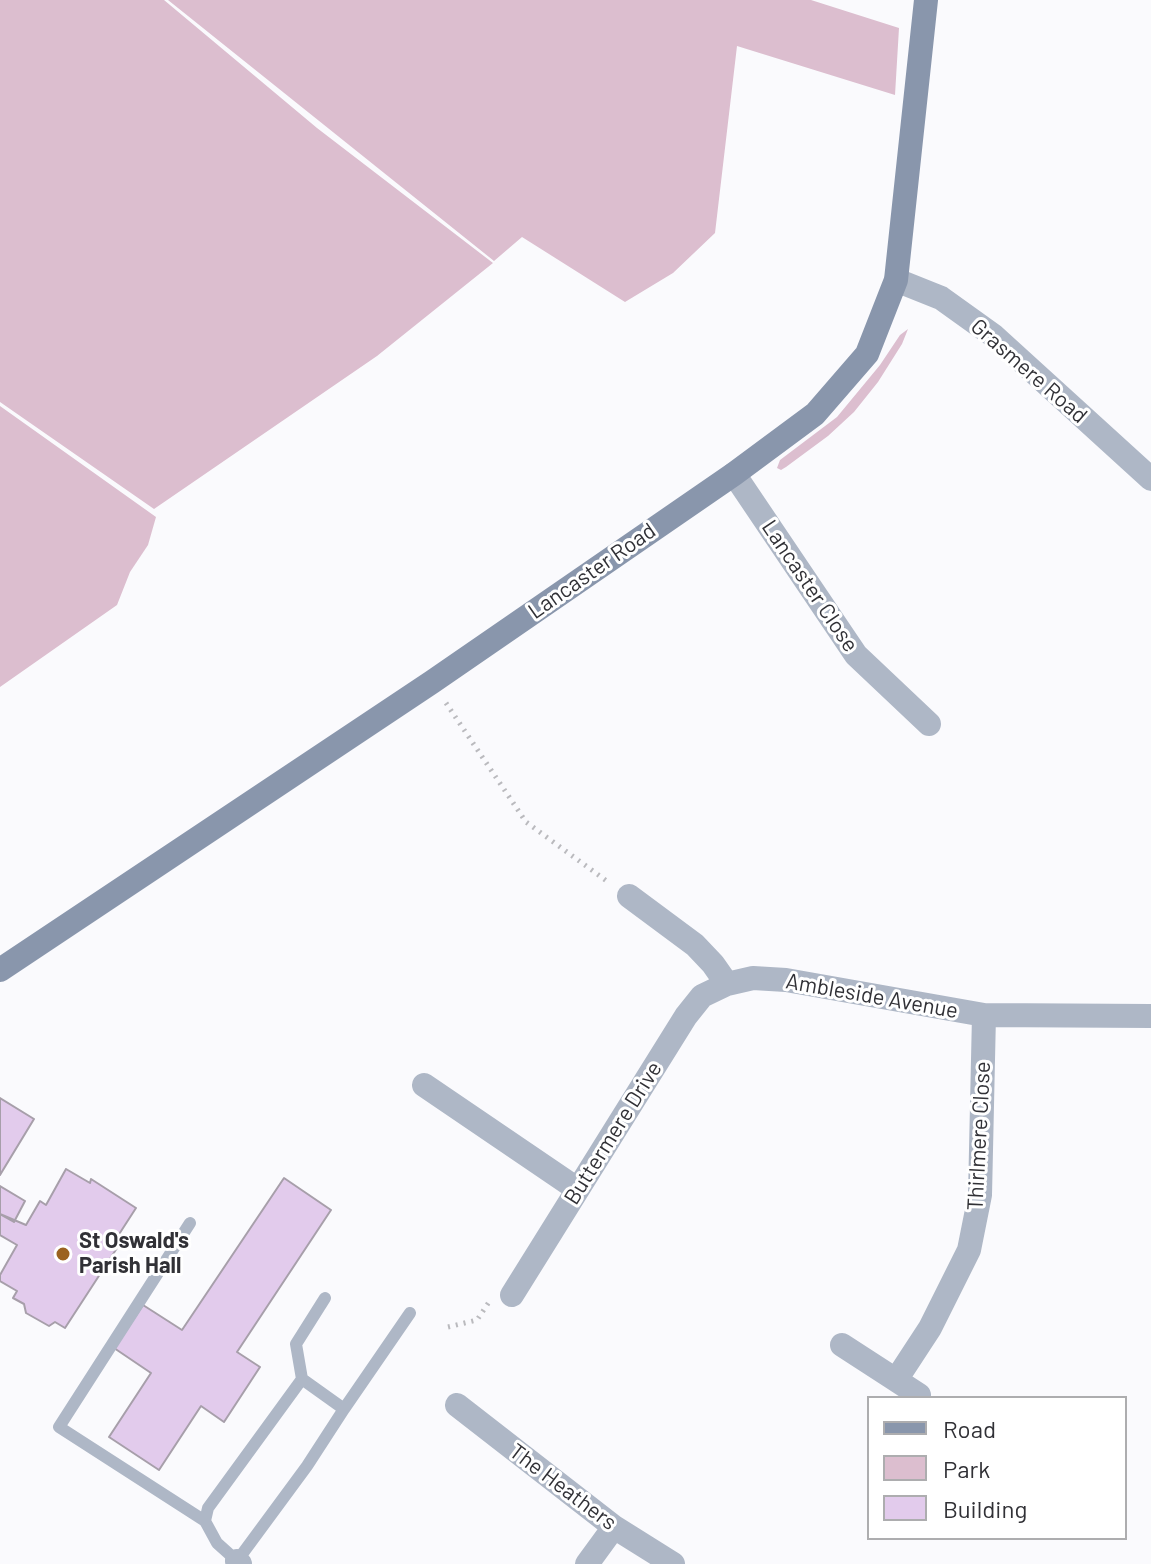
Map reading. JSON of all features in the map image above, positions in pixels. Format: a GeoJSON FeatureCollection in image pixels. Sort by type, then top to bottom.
{"type":"FeatureCollection","features":[{"type":"Feature","properties":{"kind":"main road","name":"Lancaster Road"},"geometry":{"type":"LineString","coordinates":[[0,970],[432,682],[734,474],[815,414],[867,354],[896,280],[926,0]]}},
{"type":"Feature","properties":{"kind":"street","name":"Grasmere Road"},"geometry":{"type":"LineString","coordinates":[[896,280],[941,298],[994,336],[1151,479]]}},
{"type":"Feature","properties":{"kind":"street","name":"Lancaster Close"},"geometry":{"type":"LineString","coordinates":[[734,474],[856,655],[929,724]]}},
{"type":"Feature","properties":{"kind":"street"},"geometry":{"type":"LineString","coordinates":[[629,896],[695,945],[727,984]]}},
{"type":"Feature","properties":{"kind":"street","name":"Ambleside Avenue"},"geometry":{"type":"LineString","coordinates":[[727,984],[753,978],[786,980],[984,1015],[1151,1016]]}},
{"type":"Feature","properties":{"kind":"street","name":"Buttermere Drive"},"geometry":{"type":"LineString","coordinates":[[512,1295],[686,1016],[702,996],[727,984]]}},
{"type":"Feature","properties":{"kind":"street","name":"Thirlmere Close"},"geometry":{"type":"LineString","coordinates":[[896,1380],[930,1328],[969,1250],[980,1195],[984,1015]]}},
{"type":"Feature","properties":{"kind":"street"},"geometry":{"type":"LineString","coordinates":[[424,1085],[577,1189]]}},
{"type":"Feature","properties":{"kind":"street"},"geometry":{"type":"LineString","coordinates":[[842,1345],[919,1395]]}},
{"type":"Feature","properties":{"kind":"street","name":"The Heathers"},"geometry":{"type":"LineString","coordinates":[[457,1405],[614,1527],[673,1564]]}},
{"type":"Feature","properties":{"kind":"street"},"geometry":{"type":"LineString","coordinates":[[587,1564],[614,1527]]}},
{"type":"Feature","properties":{"kind":"lane"},"geometry":{"type":"LineString","coordinates":[[190,1223],[59,1427],[205,1521],[217,1543],[239,1563],[410,1313]]}},
{"type":"Feature","properties":{"kind":"lane"},"geometry":{"type":"LineString","coordinates":[[325,1298],[296,1344],[302,1379],[344,1409]]}},
{"type":"Feature","properties":{"kind":"lane"},"geometry":{"type":"LineString","coordinates":[[205,1521],[208,1508],[302,1379]]}},
{"type":"Feature","properties":{"kind":"path"},"geometry":{"type":"LineString","coordinates":[[432,682],[526,822],[629,896]]}},
{"type":"Feature","properties":{"kind":"path"},"geometry":{"type":"LineString","coordinates":[[448,1327],[477,1320],[494,1293],[512,1295]]}},
{"type":"Feature","properties":{"kind":"green space"},"geometry":{"type":"Polygon","coordinates":[[[0,0],[164,0],[317,128],[493,263],[377,356],[154,509],[0,402],[0,0]]]}},
{"type":"Feature","properties":{"kind":"green space"},"geometry":{"type":"Polygon","coordinates":[[[168,0],[811,0],[899,28],[895,95],[737,46],[715,233],[673,273],[625,302],[522,237],[494,261],[168,0]]]}},
{"type":"Feature","properties":{"kind":"green space"},"geometry":{"type":"Polygon","coordinates":[[[908,329],[878,382],[854,412],[786,467],[781,470],[777,468],[780,460],[837,417],[880,365],[900,335],[908,329]]]}},
{"type":"Feature","properties":{"kind":"green space"},"geometry":{"type":"Polygon","coordinates":[[[0,406],[156,517],[148,545],[130,572],[117,605],[0,687],[0,406]]]}},
{"type":"Feature","properties":{"kind":"building"},"geometry":{"type":"Polygon","coordinates":[[[0,1098],[34,1119],[0,1175],[0,1098]]]}},
{"type":"Feature","properties":{"kind":"building","name":"St Oswald's Parish Hall"},"geometry":{"type":"Polygon","coordinates":[[[66,1169],[90,1183],[91,1179],[136,1208],[114,1242],[119,1245],[65,1328],[55,1322],[49,1326],[26,1313],[24,1304],[13,1298],[17,1291],[0,1281],[0,1275],[17,1245],[0,1235],[0,1214],[26,1225],[40,1201],[46,1205],[66,1169]]]}},
{"type":"Feature","properties":{"kind":"building"},"geometry":{"type":"Polygon","coordinates":[[[284,1178],[331,1210],[237,1352],[260,1367],[224,1422],[201,1406],[159,1470],[109,1437],[151,1373],[114,1348],[143,1305],[182,1330],[284,1178]]]}},
{"type":"Feature","properties":{"kind":"building"},"geometry":{"type":"Polygon","coordinates":[[[0,1186],[25,1201],[14,1222],[0,1214],[0,1186]]]}},
{"type":"Feature","properties":{"kind":"place","name":"St Oswald's Parish Hall"},"geometry":{"type":"Point","coordinates":[63,1254]}}]}
